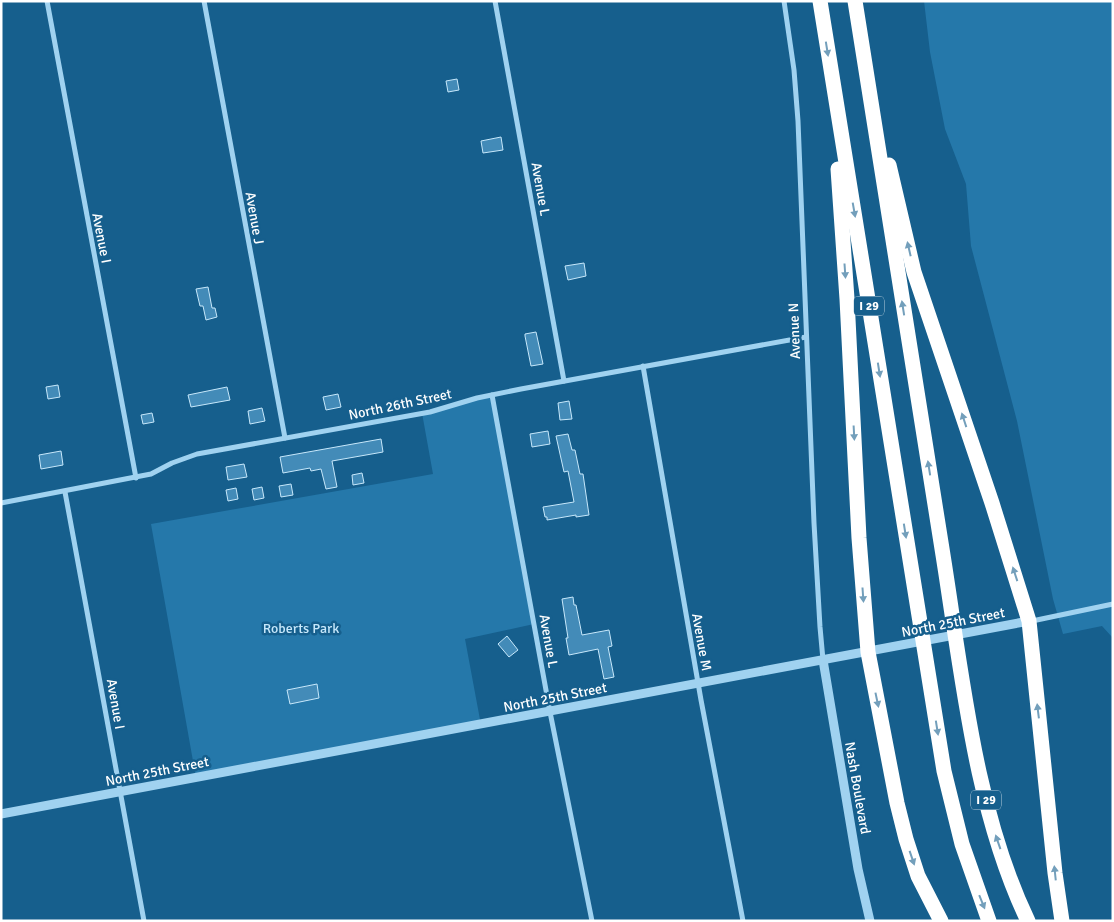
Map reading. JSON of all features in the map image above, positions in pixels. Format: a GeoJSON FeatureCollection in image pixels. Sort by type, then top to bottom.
{"type":"FeatureCollection","features":[{"type":"Feature","properties":{"kind":"highway","name":"I 29"},"geometry":{"type":"LineString","coordinates":[[820,1],[944,771],[952,807],[971,871],[990,921]]}},
{"type":"Feature","properties":{"kind":"highway","name":"I 29"},"geometry":{"type":"LineString","coordinates":[[855,1],[886,206],[962,675],[985,797],[1006,865],[1028,921]]}},
{"type":"Feature","properties":{"kind":"highway"},"geometry":{"type":"LineString","coordinates":[[864,53],[914,272],[973,446],[1029,621],[1055,873],[1062,921]]}},
{"type":"Feature","properties":{"kind":"highway"},"geometry":{"type":"LineString","coordinates":[[832,82],[847,299],[859,538],[868,652],[897,803],[906,839],[918,876],[941,921]]}},
{"type":"Feature","properties":{"kind":"street","name":"Avenue I"},"geometry":{"type":"LineString","coordinates":[[47,1],[136,478]]}},
{"type":"Feature","properties":{"kind":"street","name":"Avenue J"},"geometry":{"type":"LineString","coordinates":[[204,1],[284,438]]}},
{"type":"Feature","properties":{"kind":"street","name":"Avenue L"},"geometry":{"type":"LineString","coordinates":[[495,1],[564,381]]}},
{"type":"Feature","properties":{"kind":"street","name":"Avenue N"},"geometry":{"type":"LineString","coordinates":[[784,1],[794,70],[798,121],[806,337],[823,660]]}},
{"type":"Feature","properties":{"kind":"street","name":"North 26th Street"},"geometry":{"type":"LineString","coordinates":[[1,503],[136,478],[151,474],[183,458],[430,412],[492,395],[564,381],[806,337]]}},
{"type":"Feature","properties":{"kind":"street","name":"Avenue M"},"geometry":{"type":"LineString","coordinates":[[643,366],[698,684],[742,921]]}},
{"type":"Feature","properties":{"kind":"street","name":"Avenue L"},"geometry":{"type":"LineString","coordinates":[[492,395],[550,712],[592,921]]}},
{"type":"Feature","properties":{"kind":"street","name":"Avenue I"},"geometry":{"type":"LineString","coordinates":[[65,492],[144,921]]}},
{"type":"Feature","properties":{"kind":"street","name":"North 25th Street"},"geometry":{"type":"LineString","coordinates":[[1,814],[868,652],[1113,604]]}},
{"type":"Feature","properties":{"kind":"street","name":"Nash Boulevard"},"geometry":{"type":"LineString","coordinates":[[823,660],[858,869],[870,921]]}},
{"type":"Feature","properties":{"kind":"green space"},"geometry":{"type":"Polygon","coordinates":[[[924,1],[1113,1],[1113,642],[1112,637],[1102,626],[1063,634],[1053,599],[1017,421],[971,246],[966,184],[945,129],[930,52],[924,1]]]}},
{"type":"Feature","properties":{"kind":"green space","name":"Roberts Park"},"geometry":{"type":"Polygon","coordinates":[[[492,395],[534,624],[465,639],[481,725],[196,778],[151,524],[433,474],[422,413],[492,395]]]}},
{"type":"Feature","properties":{"kind":"building"},"geometry":{"type":"Polygon","coordinates":[[[457,79],[459,90],[448,92],[446,81],[457,79]]]}},
{"type":"Feature","properties":{"kind":"building"},"geometry":{"type":"Polygon","coordinates":[[[501,137],[503,150],[483,153],[481,141],[501,137]]]}},
{"type":"Feature","properties":{"kind":"building"},"geometry":{"type":"Polygon","coordinates":[[[584,263],[586,276],[568,280],[565,266],[584,263]]]}},
{"type":"Feature","properties":{"kind":"building"},"geometry":{"type":"Polygon","coordinates":[[[208,287],[212,308],[215,308],[217,317],[206,320],[196,289],[208,287]]]}},
{"type":"Feature","properties":{"kind":"building"},"geometry":{"type":"Polygon","coordinates":[[[536,332],[543,364],[531,366],[525,334],[536,332]]]}},
{"type":"Feature","properties":{"kind":"building"},"geometry":{"type":"Polygon","coordinates":[[[58,385],[60,397],[48,399],[46,387],[58,385]]]}},
{"type":"Feature","properties":{"kind":"building"},"geometry":{"type":"Polygon","coordinates":[[[227,387],[230,400],[191,407],[188,395],[227,387]]]}},
{"type":"Feature","properties":{"kind":"building"},"geometry":{"type":"Polygon","coordinates":[[[338,394],[341,407],[326,410],[323,397],[338,394]]]}},
{"type":"Feature","properties":{"kind":"building"},"geometry":{"type":"Polygon","coordinates":[[[569,401],[572,419],[560,420],[558,403],[569,401]]]}},
{"type":"Feature","properties":{"kind":"building"},"geometry":{"type":"Polygon","coordinates":[[[262,408],[265,421],[250,424],[248,411],[262,408]]]}},
{"type":"Feature","properties":{"kind":"building"},"geometry":{"type":"Polygon","coordinates":[[[152,413],[154,422],[143,424],[141,415],[152,413]]]}},
{"type":"Feature","properties":{"kind":"building"},"geometry":{"type":"Polygon","coordinates":[[[548,431],[550,444],[532,447],[530,434],[548,431]]]}},
{"type":"Feature","properties":{"kind":"building"},"geometry":{"type":"Polygon","coordinates":[[[568,434],[572,450],[575,450],[580,474],[583,474],[589,515],[576,517],[576,515],[547,520],[543,507],[574,502],[568,471],[564,472],[556,436],[568,434]]]}},
{"type":"Feature","properties":{"kind":"building"},"geometry":{"type":"Polygon","coordinates":[[[381,439],[383,452],[332,461],[337,487],[326,489],[321,469],[311,471],[310,468],[283,473],[280,457],[381,439]]]}},
{"type":"Feature","properties":{"kind":"building"},"geometry":{"type":"Polygon","coordinates":[[[61,451],[63,465],[41,469],[39,455],[61,451]]]}},
{"type":"Feature","properties":{"kind":"building"},"geometry":{"type":"Polygon","coordinates":[[[244,464],[247,477],[228,480],[226,467],[244,464]]]}},
{"type":"Feature","properties":{"kind":"building"},"geometry":{"type":"Polygon","coordinates":[[[362,473],[364,483],[353,485],[352,475],[362,473]]]}},
{"type":"Feature","properties":{"kind":"building"},"geometry":{"type":"Polygon","coordinates":[[[291,484],[293,495],[281,497],[279,486],[291,484]]]}},
{"type":"Feature","properties":{"kind":"building"},"geometry":{"type":"Polygon","coordinates":[[[262,487],[264,498],[254,500],[252,489],[262,487]]]}},
{"type":"Feature","properties":{"kind":"building"},"geometry":{"type":"Polygon","coordinates":[[[236,488],[238,499],[228,501],[226,490],[236,488]]]}},
{"type":"Feature","properties":{"kind":"building"},"geometry":{"type":"Polygon","coordinates":[[[573,597],[582,635],[609,630],[612,646],[608,647],[614,677],[604,679],[598,649],[569,655],[562,599],[573,597]]]}},
{"type":"Feature","properties":{"kind":"building"},"geometry":{"type":"Polygon","coordinates":[[[507,636],[518,650],[509,657],[498,644],[507,636]]]}},
{"type":"Feature","properties":{"kind":"building"},"geometry":{"type":"Polygon","coordinates":[[[317,684],[319,698],[290,704],[287,690],[317,684]]]}}]}
